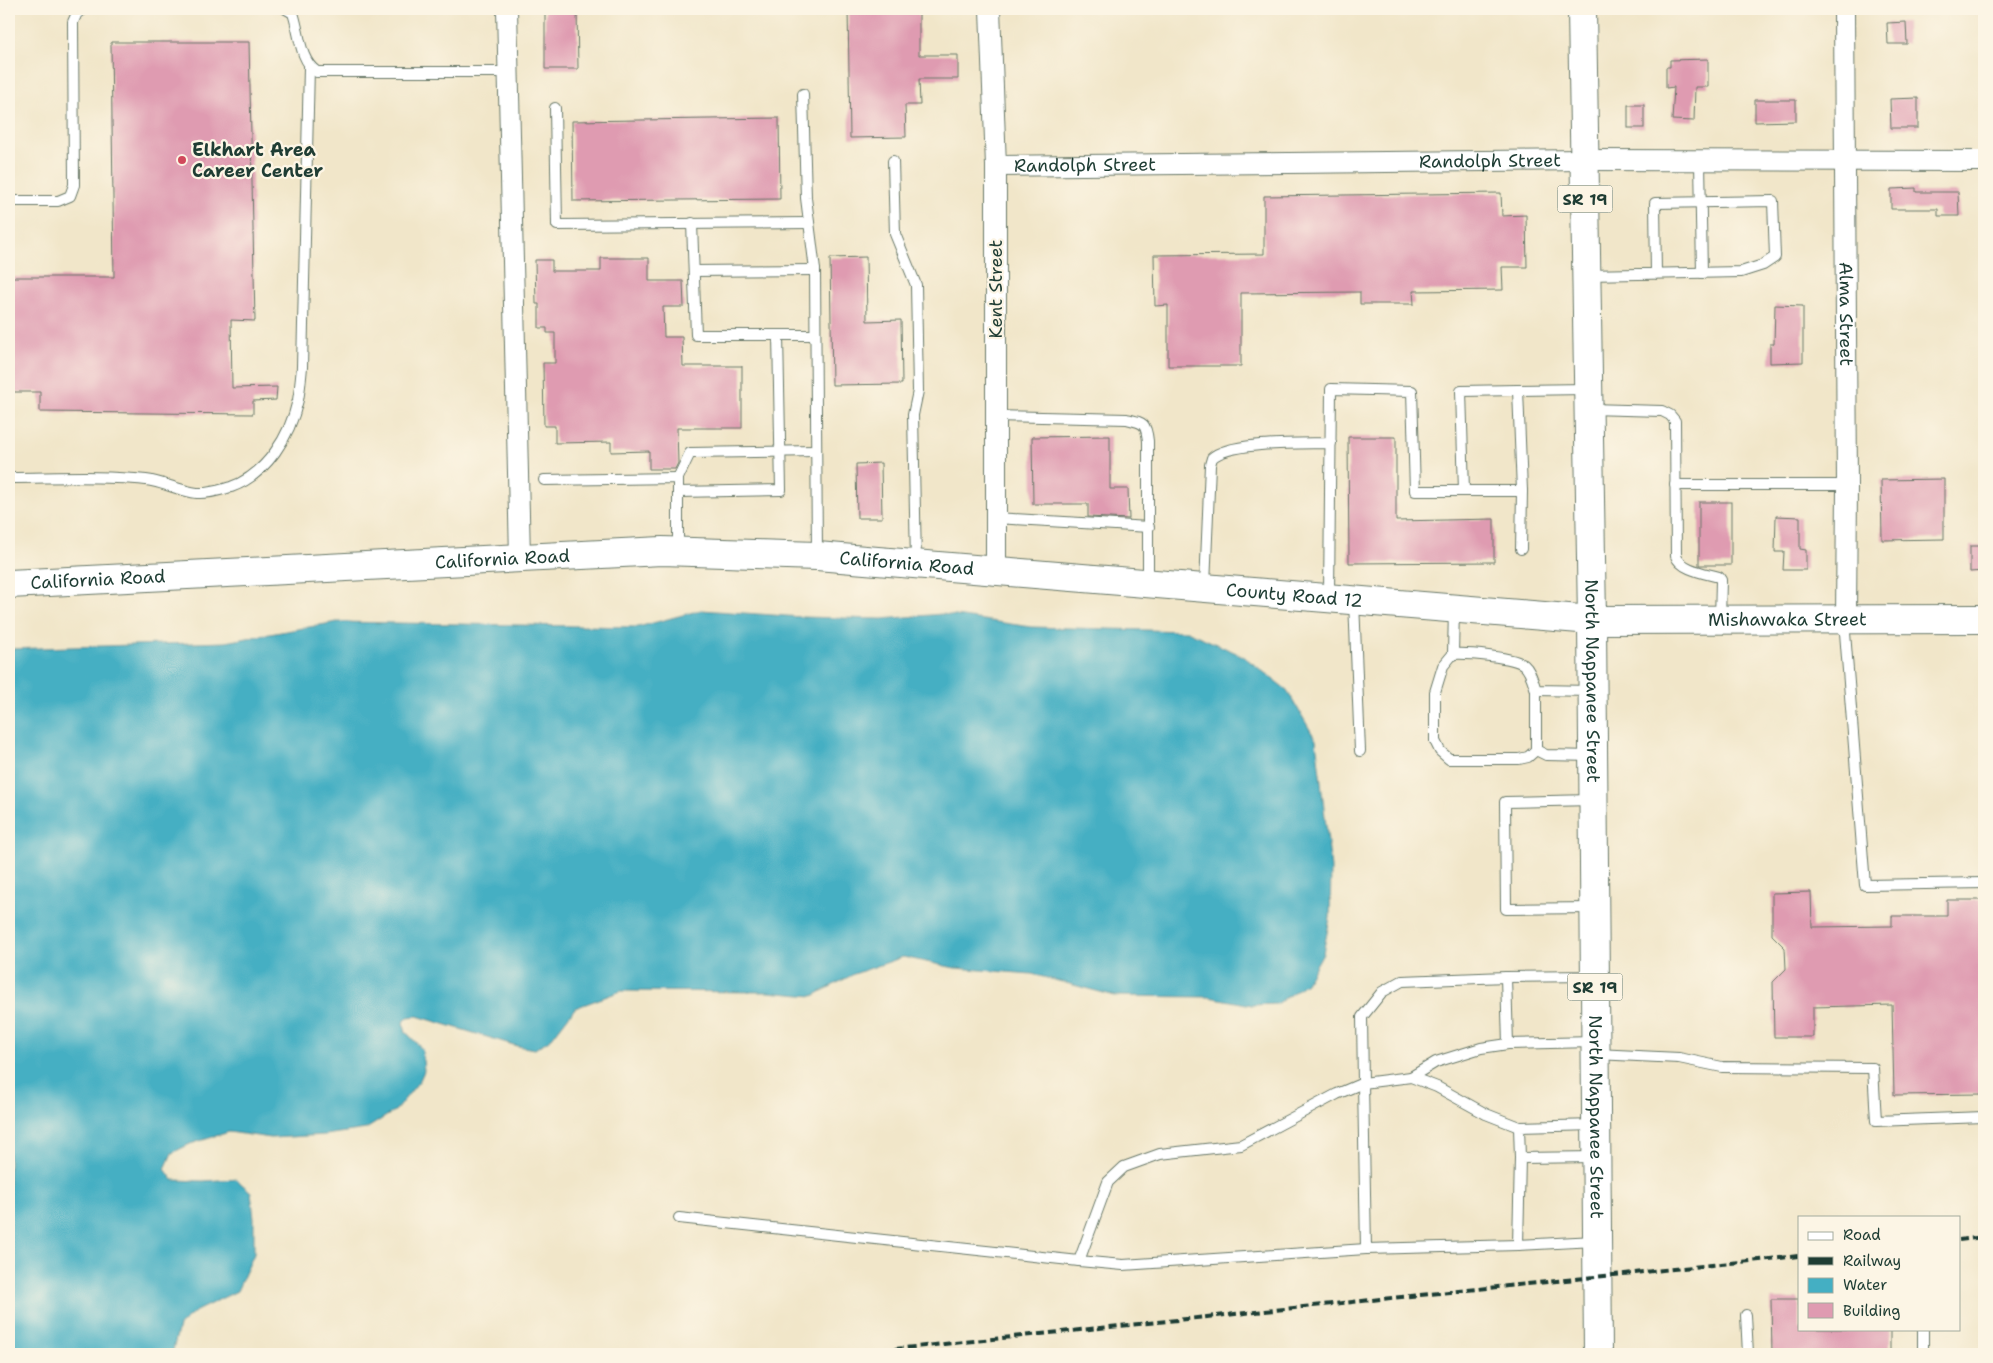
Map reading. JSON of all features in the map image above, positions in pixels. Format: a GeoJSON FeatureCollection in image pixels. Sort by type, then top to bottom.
{"type":"FeatureCollection","features":[{"type":"Feature","properties":{"kind":"main road","name":"North Nappanee Street"},"geometry":{"type":"LineString","coordinates":[[1582,9],[1592,620],[1598,1354]]}},
{"type":"Feature","properties":{"kind":"main road","name":"California Road"},"geometry":{"type":"LineString","coordinates":[[9,584],[520,557],[678,552],[817,556],[996,570]]}},
{"type":"Feature","properties":{"kind":"main road","name":"County Road 12"},"geometry":{"type":"LineString","coordinates":[[996,570],[1592,620]]}},
{"type":"Feature","properties":{"kind":"main road","name":"Mishawaka Street"},"geometry":{"type":"LineString","coordinates":[[1592,620],[1984,619]]}},
{"type":"Feature","properties":{"kind":"street"},"geometry":{"type":"LineString","coordinates":[[507,9],[520,557]]}},
{"type":"Feature","properties":{"kind":"street","name":"Kent Street"},"geometry":{"type":"LineString","coordinates":[[990,9],[996,166],[996,570]]}},
{"type":"Feature","properties":{"kind":"street","name":"Alma Street"},"geometry":{"type":"LineString","coordinates":[[1844,9],[1847,485],[1845,620]]}},
{"type":"Feature","properties":{"kind":"street","name":"Randolph Street"},"geometry":{"type":"LineString","coordinates":[[996,166],[1584,160],[1984,161]]}},
{"type":"Feature","properties":{"kind":"lane"},"geometry":{"type":"LineString","coordinates":[[9,201],[58,201],[70,196],[74,185],[73,22],[77,13],[86,9]]}},
{"type":"Feature","properties":{"kind":"lane"},"geometry":{"type":"LineString","coordinates":[[9,478],[146,480],[197,493],[207,493],[236,485],[248,479],[276,451],[288,431],[298,401],[302,366],[309,67],[304,57],[294,13],[286,9]]}},
{"type":"Feature","properties":{"kind":"lane"},"geometry":{"type":"LineString","coordinates":[[309,67],[318,72],[335,73],[509,72]]}},
{"type":"Feature","properties":{"kind":"lane"},"geometry":{"type":"LineString","coordinates":[[803,94],[806,198],[815,270],[817,556]]}},
{"type":"Feature","properties":{"kind":"lane"},"geometry":{"type":"LineString","coordinates":[[555,108],[557,224],[809,222]]}},
{"type":"Feature","properties":{"kind":"lane"},"geometry":{"type":"LineString","coordinates":[[893,161],[895,234],[916,285],[918,390],[913,415],[916,563]]}},
{"type":"Feature","properties":{"kind":"lane"},"geometry":{"type":"LineString","coordinates":[[1700,161],[1702,273]]}},
{"type":"Feature","properties":{"kind":"lane"},"geometry":{"type":"LineString","coordinates":[[1586,275],[1656,274],[1741,272],[1763,265],[1775,257],[1774,201],[1655,203],[1656,274]]}},
{"type":"Feature","properties":{"kind":"lane"},"geometry":{"type":"LineString","coordinates":[[692,223],[696,335],[815,335]]}},
{"type":"Feature","properties":{"kind":"lane"},"geometry":{"type":"LineString","coordinates":[[694,271],[815,270]]}},
{"type":"Feature","properties":{"kind":"lane"},"geometry":{"type":"LineString","coordinates":[[678,492],[781,490],[778,335]]}},
{"type":"Feature","properties":{"kind":"lane"},"geometry":{"type":"LineString","coordinates":[[1360,751],[1341,599],[1330,443],[1331,389],[1412,391],[1415,491],[1522,490]]}},
{"type":"Feature","properties":{"kind":"lane"},"geometry":{"type":"LineString","coordinates":[[1464,490],[1461,390],[1518,390],[1662,411],[1670,415],[1675,421],[1676,556],[1683,565],[1719,577],[1721,580],[1720,620]]}},
{"type":"Feature","properties":{"kind":"lane"},"geometry":{"type":"LineString","coordinates":[[1518,390],[1522,490],[1521,549]]}},
{"type":"Feature","properties":{"kind":"lane"},"geometry":{"type":"LineString","coordinates":[[996,416],[1127,419],[1141,422],[1146,428],[1148,441],[1148,582]]}},
{"type":"Feature","properties":{"kind":"lane"},"geometry":{"type":"LineString","coordinates":[[1205,587],[1210,465],[1212,458],[1225,450],[1252,446],[1330,443]]}},
{"type":"Feature","properties":{"kind":"lane"},"geometry":{"type":"LineString","coordinates":[[678,552],[678,478],[690,453],[816,451]]}},
{"type":"Feature","properties":{"kind":"lane"},"geometry":{"type":"LineString","coordinates":[[544,480],[678,478]]}},
{"type":"Feature","properties":{"kind":"lane"},"geometry":{"type":"LineString","coordinates":[[1675,485],[1847,485]]}},
{"type":"Feature","properties":{"kind":"lane"},"geometry":{"type":"LineString","coordinates":[[996,518],[1149,527]]}},
{"type":"Feature","properties":{"kind":"lane"},"geometry":{"type":"LineString","coordinates":[[1454,608],[1453,654],[1444,666],[1434,692],[1435,741],[1440,751],[1449,759],[1519,759],[1528,756],[1536,750]]}},
{"type":"Feature","properties":{"kind":"lane"},"geometry":{"type":"LineString","coordinates":[[1845,620],[1865,886],[1984,883]]}},
{"type":"Feature","properties":{"kind":"lane"},"geometry":{"type":"LineString","coordinates":[[1453,654],[1465,653],[1522,663],[1528,670],[1536,690],[1536,750]]}},
{"type":"Feature","properties":{"kind":"lane"},"geometry":{"type":"LineString","coordinates":[[1536,690],[1592,692]]}},
{"type":"Feature","properties":{"kind":"lane"},"geometry":{"type":"LineString","coordinates":[[1536,750],[1546,754],[1593,756]]}},
{"type":"Feature","properties":{"kind":"lane"},"geometry":{"type":"LineString","coordinates":[[1593,800],[1505,802],[1506,909],[1594,908]]}},
{"type":"Feature","properties":{"kind":"lane"},"geometry":{"type":"LineString","coordinates":[[1366,1249],[1362,1017],[1382,992],[1402,981],[1595,976]]}},
{"type":"Feature","properties":{"kind":"lane"},"geometry":{"type":"LineString","coordinates":[[1506,977],[1508,1044]]}},
{"type":"Feature","properties":{"kind":"lane"},"geometry":{"type":"LineString","coordinates":[[1411,1078],[1436,1062],[1481,1048],[1508,1044],[1596,1048],[1679,1058],[1722,1067],[1873,1068],[1876,1120],[1984,1117]]}},
{"type":"Feature","properties":{"kind":"lane"},"geometry":{"type":"LineString","coordinates":[[1079,1261],[1108,1182],[1124,1167],[1160,1154],[1241,1145],[1337,1094],[1363,1083],[1411,1078],[1437,1087],[1486,1114],[1519,1127],[1596,1126]]}},
{"type":"Feature","properties":{"kind":"lane"},"geometry":{"type":"LineString","coordinates":[[1518,1245],[1519,1127]]}},
{"type":"Feature","properties":{"kind":"lane"},"geometry":{"type":"LineString","coordinates":[[1520,1158],[1596,1157]]}},
{"type":"Feature","properties":{"kind":"lane"},"geometry":{"type":"LineString","coordinates":[[679,1218],[1123,1265],[1366,1249],[1596,1241]]}},
{"type":"Feature","properties":{"kind":"lane"},"geometry":{"type":"LineString","coordinates":[[1746,1315],[1748,1354]]}},
{"type":"Feature","properties":{"kind":"lane"},"geometry":{"type":"LineString","coordinates":[[1923,1330],[1923,1354]]}},
{"type":"Feature","properties":{"kind":"water"},"geometry":{"type":"Polygon","coordinates":[[[701,610],[801,617],[882,619],[942,614],[1031,627],[1187,631],[1243,656],[1287,690],[1316,740],[1331,868],[1330,918],[1323,953],[1306,983],[1277,1004],[1252,1005],[1209,997],[1115,996],[1032,974],[955,968],[903,957],[854,974],[813,996],[768,992],[621,991],[575,1008],[552,1038],[535,1049],[517,1046],[417,1016],[408,1017],[403,1023],[406,1032],[422,1049],[424,1071],[420,1080],[396,1110],[366,1129],[325,1135],[271,1138],[229,1132],[190,1144],[172,1153],[165,1169],[173,1180],[236,1179],[251,1192],[254,1218],[254,1254],[237,1291],[196,1311],[179,1326],[172,1354],[9,1354],[9,649],[225,642],[337,622],[638,627],[701,610]]]}},
{"type":"Feature","properties":{"kind":"building"},"geometry":{"type":"Polygon","coordinates":[[[545,9],[577,9],[578,69],[545,69],[545,9]]]}},
{"type":"Feature","properties":{"kind":"building"},"geometry":{"type":"Polygon","coordinates":[[[848,9],[919,9],[919,55],[958,55],[958,79],[919,79],[920,105],[905,105],[906,137],[850,138],[848,9]]]}},
{"type":"Feature","properties":{"kind":"building"},"geometry":{"type":"Polygon","coordinates":[[[1906,22],[1907,44],[1888,44],[1887,23],[1906,22]]]}},
{"type":"Feature","properties":{"kind":"building","name":"Elkhart Area Career Center"},"geometry":{"type":"Polygon","coordinates":[[[111,42],[249,42],[255,321],[231,320],[232,388],[277,387],[276,400],[253,401],[253,414],[40,412],[40,392],[9,392],[9,277],[114,277],[111,42]]]}},
{"type":"Feature","properties":{"kind":"building"},"geometry":{"type":"Polygon","coordinates":[[[1708,59],[1708,87],[1695,87],[1694,121],[1672,120],[1674,87],[1666,88],[1666,67],[1670,67],[1670,60],[1708,59]]]}},
{"type":"Feature","properties":{"kind":"building"},"geometry":{"type":"Polygon","coordinates":[[[1918,98],[1918,128],[1891,128],[1890,99],[1918,98]]]}},
{"type":"Feature","properties":{"kind":"building"},"geometry":{"type":"Polygon","coordinates":[[[1755,100],[1796,100],[1796,121],[1755,122],[1755,100]]]}},
{"type":"Feature","properties":{"kind":"building"},"geometry":{"type":"Polygon","coordinates":[[[1628,105],[1644,105],[1644,128],[1628,128],[1628,105]]]}},
{"type":"Feature","properties":{"kind":"building"},"geometry":{"type":"Polygon","coordinates":[[[779,118],[780,199],[573,201],[572,121],[779,118]]]}},
{"type":"Feature","properties":{"kind":"building"},"geometry":{"type":"Polygon","coordinates":[[[1916,188],[1916,192],[1958,192],[1959,216],[1938,216],[1938,209],[1891,209],[1891,189],[1916,188]]]}},
{"type":"Feature","properties":{"kind":"building"},"geometry":{"type":"Polygon","coordinates":[[[1501,193],[1502,216],[1526,215],[1527,267],[1502,267],[1503,290],[1413,291],[1414,304],[1360,304],[1360,292],[1241,293],[1241,366],[1168,366],[1168,305],[1155,306],[1154,255],[1264,254],[1264,196],[1501,193]]]}},
{"type":"Feature","properties":{"kind":"building"},"geometry":{"type":"Polygon","coordinates":[[[866,257],[867,321],[901,320],[902,384],[832,385],[830,258],[866,257]]]}},
{"type":"Feature","properties":{"kind":"building"},"geometry":{"type":"Polygon","coordinates":[[[601,258],[649,258],[649,281],[683,281],[684,307],[663,307],[664,337],[682,337],[683,366],[742,366],[742,428],[677,428],[678,463],[675,469],[649,469],[649,451],[611,452],[611,442],[555,443],[555,426],[544,426],[543,363],[555,363],[555,333],[547,333],[547,328],[539,328],[539,304],[536,304],[535,260],[552,260],[552,271],[601,271],[601,258]]]}},
{"type":"Feature","properties":{"kind":"building"},"geometry":{"type":"Polygon","coordinates":[[[1775,305],[1803,306],[1803,362],[1770,363],[1770,344],[1774,344],[1775,305]]]}},
{"type":"Feature","properties":{"kind":"building"},"geometry":{"type":"Polygon","coordinates":[[[1110,436],[1110,489],[1128,489],[1129,519],[1088,517],[1088,504],[1033,504],[1032,437],[1110,436]]]}},
{"type":"Feature","properties":{"kind":"building"},"geometry":{"type":"Polygon","coordinates":[[[1348,437],[1396,437],[1396,521],[1494,519],[1494,562],[1349,563],[1348,437]]]}},
{"type":"Feature","properties":{"kind":"building"},"geometry":{"type":"Polygon","coordinates":[[[881,463],[882,518],[857,518],[856,464],[881,463]]]}},
{"type":"Feature","properties":{"kind":"building"},"geometry":{"type":"Polygon","coordinates":[[[1944,479],[1944,539],[1882,540],[1881,480],[1944,479]]]}},
{"type":"Feature","properties":{"kind":"building"},"geometry":{"type":"Polygon","coordinates":[[[1699,502],[1731,502],[1731,565],[1699,565],[1699,502]]]}},
{"type":"Feature","properties":{"kind":"building"},"geometry":{"type":"Polygon","coordinates":[[[1776,516],[1800,517],[1800,549],[1806,550],[1806,570],[1783,570],[1784,552],[1775,552],[1776,516]]]}},
{"type":"Feature","properties":{"kind":"building"},"geometry":{"type":"Polygon","coordinates":[[[1970,546],[1984,546],[1984,571],[1970,572],[1970,546]]]}},
{"type":"Feature","properties":{"kind":"building"},"geometry":{"type":"Polygon","coordinates":[[[1811,892],[1812,927],[1892,926],[1892,916],[1947,916],[1947,900],[1981,900],[1982,970],[1984,970],[1984,1094],[1894,1095],[1892,1005],[1813,1007],[1813,1037],[1774,1037],[1773,982],[1786,969],[1785,948],[1772,935],[1772,893],[1811,892]]]}},
{"type":"Feature","properties":{"kind":"building"},"geometry":{"type":"Polygon","coordinates":[[[1771,1299],[1798,1299],[1798,1330],[1890,1330],[1890,1354],[1772,1354],[1771,1299]]]}},
{"type":"Feature","properties":{"kind":"railway"},"geometry":{"type":"LineString","coordinates":[[1960,1240],[1984,1237]]}},
{"type":"Feature","properties":{"kind":"railway"},"geometry":{"type":"LineString","coordinates":[[847,1354],[1798,1256]]}},
{"type":"Feature","properties":{"kind":"place","name":"Elkhart Area Career Center"},"geometry":{"type":"Point","coordinates":[182,160]}}]}
